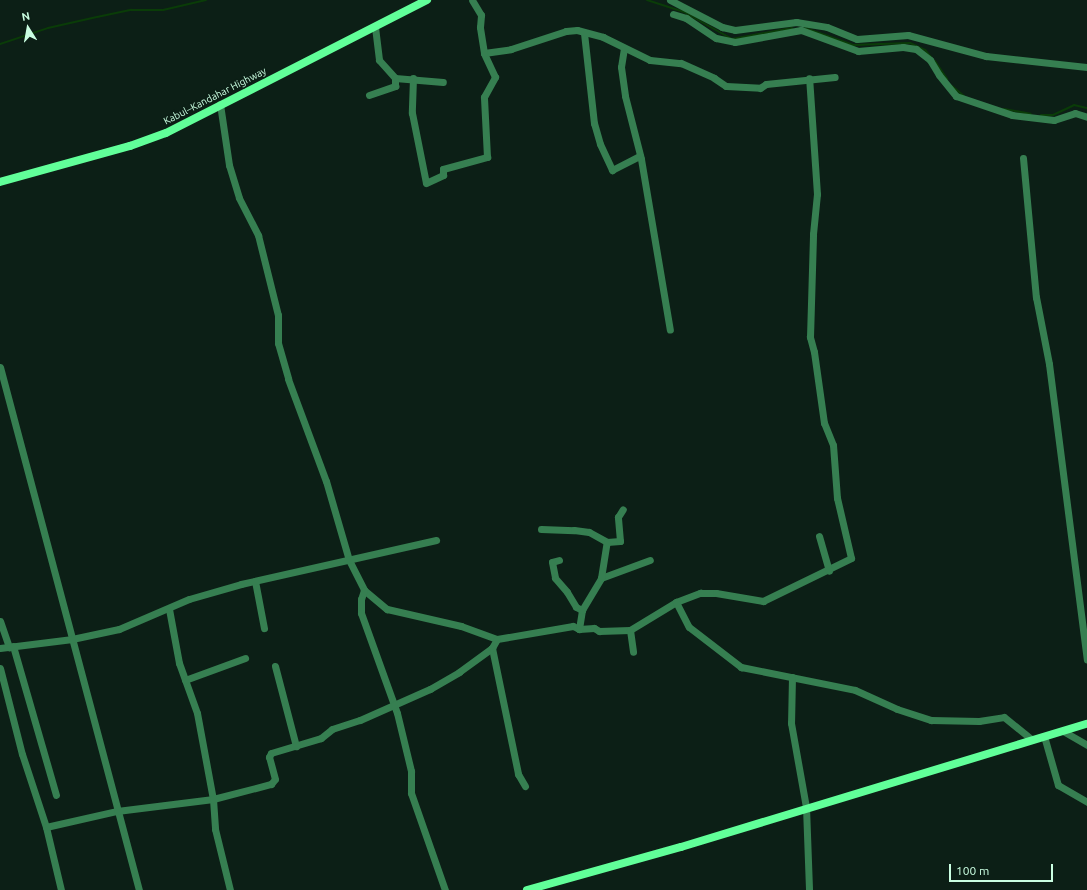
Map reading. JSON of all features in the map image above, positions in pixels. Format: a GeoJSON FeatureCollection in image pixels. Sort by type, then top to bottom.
{"type":"FeatureCollection","features":[{"type":"Feature","properties":{"kind":"main road","name":"Kabul–Kandahar Highway"},"geometry":{"type":"LineString","coordinates":[[0,182],[130,146],[166,133],[220,104],[427,0]]}},
{"type":"Feature","properties":{"kind":"main road"},"geometry":{"type":"LineString","coordinates":[[527,890],[681,847],[806,807],[1031,739],[1087,724]]}},
{"type":"Feature","properties":{"kind":"street"},"geometry":{"type":"LineString","coordinates":[[414,78],[412,113],[426,183],[443,175],[443,169],[487,157],[484,97],[495,77],[484,53],[480,27],[481,15],[472,0]]}},
{"type":"Feature","properties":{"kind":"street"},"geometry":{"type":"LineString","coordinates":[[670,0],[731,29],[801,26],[826,28],[858,39],[908,35],[986,56],[1087,67]]}},
{"type":"Feature","properties":{"kind":"street"},"geometry":{"type":"LineString","coordinates":[[673,14],[686,18],[716,38],[733,42],[801,26],[858,51],[903,47],[916,49],[930,60],[939,75],[956,96],[980,106],[1019,116],[1054,120],[1075,113],[1087,117]]}},
{"type":"Feature","properties":{"kind":"street"},"geometry":{"type":"LineString","coordinates":[[368,95],[395,86],[395,78],[379,60],[375,27]]}},
{"type":"Feature","properties":{"kind":"street"},"geometry":{"type":"LineString","coordinates":[[731,29],[733,42]]}},
{"type":"Feature","properties":{"kind":"street"},"geometry":{"type":"LineString","coordinates":[[484,53],[511,49],[566,31],[584,32],[603,37],[650,60],[681,63],[714,78],[726,86],[760,88],[766,84],[835,76]]}},
{"type":"Feature","properties":{"kind":"street"},"geometry":{"type":"LineString","coordinates":[[584,32],[594,123],[600,144],[612,170],[640,156]]}},
{"type":"Feature","properties":{"kind":"street"},"geometry":{"type":"LineString","coordinates":[[624,48],[621,67],[625,96],[640,156],[670,330]]}},
{"type":"Feature","properties":{"kind":"street"},"geometry":{"type":"LineString","coordinates":[[395,78],[414,78],[443,82]]}},
{"type":"Feature","properties":{"kind":"street"},"geometry":{"type":"LineString","coordinates":[[220,104],[230,165],[239,198],[258,235],[276,308],[278,343],[288,379],[326,481],[348,560],[364,590],[387,609],[461,626],[496,639],[573,626],[579,629],[630,630],[676,602],[700,593],[716,593],[763,601],[829,571],[851,558],[852,556],[837,498],[833,445],[824,423],[814,352],[810,337],[813,241],[817,194],[808,78]]}},
{"type":"Feature","properties":{"kind":"street"},"geometry":{"type":"LineString","coordinates":[[1023,158],[1036,297],[1048,364],[1087,660]]}},
{"type":"Feature","properties":{"kind":"street"},"geometry":{"type":"LineString","coordinates":[[0,366],[139,890]]}},
{"type":"Feature","properties":{"kind":"street"},"geometry":{"type":"LineString","coordinates":[[541,529],[589,532],[607,542],[620,541],[618,517],[623,509]]}},
{"type":"Feature","properties":{"kind":"street"},"geometry":{"type":"LineString","coordinates":[[819,536],[829,571]]}},
{"type":"Feature","properties":{"kind":"street"},"geometry":{"type":"LineString","coordinates":[[0,648],[72,639],[119,629],[189,600],[255,581],[436,540]]}},
{"type":"Feature","properties":{"kind":"street"},"geometry":{"type":"LineString","coordinates":[[579,629],[582,610],[601,578],[607,542]]}},
{"type":"Feature","properties":{"kind":"street"},"geometry":{"type":"LineString","coordinates":[[559,560],[552,562],[555,578],[567,592],[576,607],[582,610]]}},
{"type":"Feature","properties":{"kind":"street"},"geometry":{"type":"LineString","coordinates":[[601,578],[650,560]]}},
{"type":"Feature","properties":{"kind":"street"},"geometry":{"type":"LineString","coordinates":[[255,581],[264,628]]}},
{"type":"Feature","properties":{"kind":"street"},"geometry":{"type":"LineString","coordinates":[[364,590],[361,599],[361,613],[393,706],[397,713],[411,771],[411,793],[445,890]]}},
{"type":"Feature","properties":{"kind":"street"},"geometry":{"type":"LineString","coordinates":[[676,602],[689,627],[741,667],[856,690],[897,708],[931,720],[979,721],[1004,716],[1031,739]]}},
{"type":"Feature","properties":{"kind":"street"},"geometry":{"type":"LineString","coordinates":[[169,609],[178,663],[197,713],[213,799],[215,829],[230,890]]}},
{"type":"Feature","properties":{"kind":"street"},"geometry":{"type":"LineString","coordinates":[[0,621],[11,647],[56,795]]}},
{"type":"Feature","properties":{"kind":"street"},"geometry":{"type":"LineString","coordinates":[[630,630],[633,652]]}},
{"type":"Feature","properties":{"kind":"street"},"geometry":{"type":"LineString","coordinates":[[46,827],[118,811],[213,799],[274,782],[270,754],[321,738],[332,728],[393,706],[459,672],[492,648],[496,639]]}},
{"type":"Feature","properties":{"kind":"street"},"geometry":{"type":"LineString","coordinates":[[492,648],[518,774],[525,786]]}},
{"type":"Feature","properties":{"kind":"street"},"geometry":{"type":"LineString","coordinates":[[185,680],[246,658]]}},
{"type":"Feature","properties":{"kind":"street"},"geometry":{"type":"LineString","coordinates":[[275,666],[296,746]]}},
{"type":"Feature","properties":{"kind":"street"},"geometry":{"type":"LineString","coordinates":[[0,668],[22,754],[46,827],[61,890]]}},
{"type":"Feature","properties":{"kind":"street"},"geometry":{"type":"LineString","coordinates":[[792,677],[791,723],[806,807],[809,890]]}},
{"type":"Feature","properties":{"kind":"street"},"geometry":{"type":"LineString","coordinates":[[1063,731],[1087,744]]}},
{"type":"Feature","properties":{"kind":"street"},"geometry":{"type":"LineString","coordinates":[[1044,736],[1058,785],[1086,803]]}},
{"type":"Feature","properties":{"kind":"waterway"},"geometry":{"type":"LineString","coordinates":[[0,44],[48,28],[97,17],[131,10],[163,10],[206,0]]}},
{"type":"Feature","properties":{"kind":"waterway"},"geometry":{"type":"LineString","coordinates":[[647,0],[684,12],[732,39],[792,28]]}},
{"type":"Feature","properties":{"kind":"waterway"},"geometry":{"type":"LineString","coordinates":[[805,28],[853,45],[910,43],[925,50],[931,57]]}},
{"type":"Feature","properties":{"kind":"waterway"},"geometry":{"type":"LineString","coordinates":[[935,61],[947,79]]}},
{"type":"Feature","properties":{"kind":"waterway"},"geometry":{"type":"LineString","coordinates":[[952,86],[964,96]]}},
{"type":"Feature","properties":{"kind":"waterway"},"geometry":{"type":"LineString","coordinates":[[1041,115],[1053,115],[1074,105],[1087,108]]}},
{"type":"Feature","properties":{"kind":"waterway"},"geometry":{"type":"LineString","coordinates":[[1004,109],[1031,114]]}}]}
